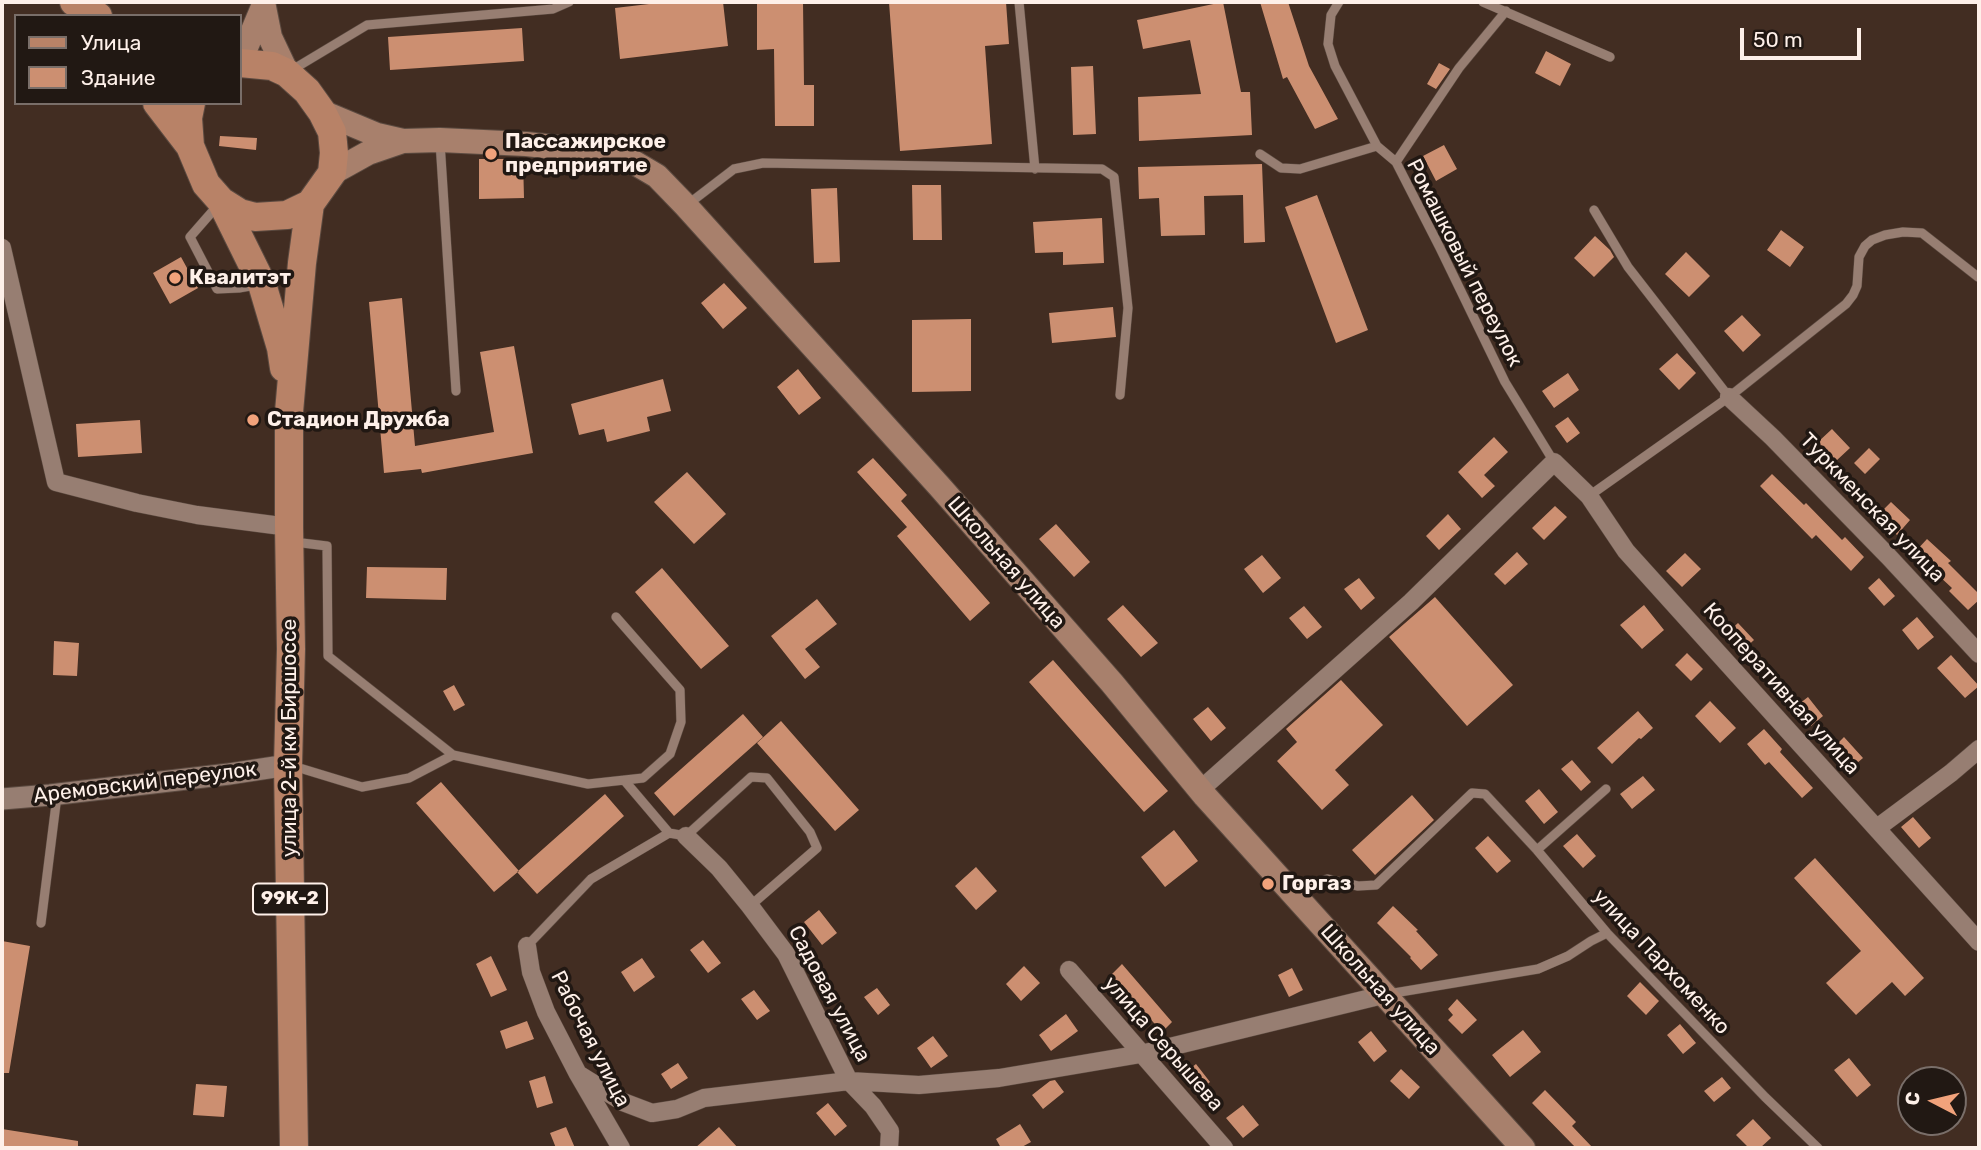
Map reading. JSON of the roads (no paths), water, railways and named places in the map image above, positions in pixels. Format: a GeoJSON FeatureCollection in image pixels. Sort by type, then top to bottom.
{"type":"FeatureCollection","features":[{"type":"Feature","properties":{"kind":"main road"},"geometry":{"type":"LineString","coordinates":[[74,2],[95,14]]}},
{"type":"Feature","properties":{"kind":"main road"},"geometry":{"type":"LineString","coordinates":[[263,4],[271,37],[288,73]]}},
{"type":"Feature","properties":{"kind":"main road"},"geometry":{"type":"LineString","coordinates":[[242,54],[263,4]]}},
{"type":"Feature","properties":{"kind":"main road"},"geometry":{"type":"LineString","coordinates":[[242,63],[272,66],[288,73],[307,91],[332,132],[332,173]]}},
{"type":"Feature","properties":{"kind":"main road","name":"99К-2"},"geometry":{"type":"LineString","coordinates":[[159,105],[190,146],[206,184],[221,201],[262,284],[281,348],[289,412]]}},
{"type":"Feature","properties":{"kind":"main road","name":"99К-2"},"geometry":{"type":"LineString","coordinates":[[190,146],[188,118],[191,105]]}},
{"type":"Feature","properties":{"kind":"main road"},"geometry":{"type":"LineString","coordinates":[[322,112],[377,135],[403,141]]}},
{"type":"Feature","properties":{"kind":"main road"},"geometry":{"type":"LineString","coordinates":[[332,173],[368,153],[403,141]]}},
{"type":"Feature","properties":{"kind":"main road","name":"Школьная улица"},"geometry":{"type":"LineString","coordinates":[[403,141],[526,144],[593,151],[635,163],[657,176],[976,528],[1112,683],[1200,790],[1523,1148]]}},
{"type":"Feature","properties":{"kind":"main road","name":"99К-2"},"geometry":{"type":"LineString","coordinates":[[289,412],[310,204],[332,173]]}},
{"type":"Feature","properties":{"kind":"main road","name":"99К-2"},"geometry":{"type":"LineString","coordinates":[[221,201],[240,213],[255,217],[287,215],[310,204]]}},
{"type":"Feature","properties":{"kind":"main road","name":"улица 2-й км Биршоссе"},"geometry":{"type":"LineString","coordinates":[[289,412],[291,649],[288,765],[294,1148]]}},
{"type":"Feature","properties":{"kind":"street"},"geometry":{"type":"LineString","coordinates":[[2,247],[56,482],[137,503],[289,534]]}},
{"type":"Feature","properties":{"kind":"street","name":"Туркменская улица"},"geometry":{"type":"LineString","coordinates":[[1729,397],[1773,438],[1888,556],[1979,654]]}},
{"type":"Feature","properties":{"kind":"street","name":"Кооперативная улица"},"geometry":{"type":"LineString","coordinates":[[1554,462],[1589,496],[1626,551],[1979,942]]}},
{"type":"Feature","properties":{"kind":"street"},"geometry":{"type":"LineString","coordinates":[[1200,790],[1411,602],[1554,462]]}},
{"type":"Feature","properties":{"kind":"street"},"geometry":{"type":"LineString","coordinates":[[1877,828],[1979,749]]}},
{"type":"Feature","properties":{"kind":"street","name":"Аремовский переулок"},"geometry":{"type":"LineString","coordinates":[[2,799],[288,765]]}},
{"type":"Feature","properties":{"kind":"street","name":"Садовая улица"},"geometry":{"type":"LineString","coordinates":[[678,835],[719,868],[786,954],[849,1081],[873,1106],[890,1131],[889,1148]]}},
{"type":"Feature","properties":{"kind":"street","name":"Рабочая улица"},"geometry":{"type":"LineString","coordinates":[[527,946],[531,972],[546,1012],[621,1148]]}},
{"type":"Feature","properties":{"kind":"street","name":"улица Серышева"},"geometry":{"type":"LineString","coordinates":[[1069,970],[1224,1148]]}},
{"type":"Feature","properties":{"kind":"street"},"geometry":{"type":"LineString","coordinates":[[578,1074],[623,1102],[652,1112],[677,1109],[704,1098],[849,1081],[919,1085],[999,1078],[1141,1054],[1383,995]]}},
{"type":"Feature","properties":{"kind":"lane"},"geometry":{"type":"LineString","coordinates":[[288,73],[367,25],[553,9],[569,2]]}},
{"type":"Feature","properties":{"kind":"lane"},"geometry":{"type":"LineString","coordinates":[[1019,2],[1035,169]]}},
{"type":"Feature","properties":{"kind":"lane","name":"Ромашковый переулок"},"geometry":{"type":"LineString","coordinates":[[1339,2],[1331,15],[1328,44],[1335,66],[1377,146],[1396,162],[1504,382],[1554,462]]}},
{"type":"Feature","properties":{"kind":"lane"},"geometry":{"type":"LineString","coordinates":[[1483,2],[1610,57]]}},
{"type":"Feature","properties":{"kind":"lane"},"geometry":{"type":"LineString","coordinates":[[1396,162],[1459,68],[1506,11]]}},
{"type":"Feature","properties":{"kind":"lane"},"geometry":{"type":"LineString","coordinates":[[440,140],[456,391]]}},
{"type":"Feature","properties":{"kind":"lane"},"geometry":{"type":"LineString","coordinates":[[1260,154],[1281,168],[1300,169],[1377,146]]}},
{"type":"Feature","properties":{"kind":"lane"},"geometry":{"type":"LineString","coordinates":[[686,206],[734,169],[763,163],[1102,169],[1114,177],[1128,308],[1120,395]]}},
{"type":"Feature","properties":{"kind":"lane"},"geometry":{"type":"LineString","coordinates":[[221,201],[190,237],[217,289],[262,284]]}},
{"type":"Feature","properties":{"kind":"lane"},"geometry":{"type":"LineString","coordinates":[[1594,210],[1628,267],[1729,397]]}},
{"type":"Feature","properties":{"kind":"lane"},"geometry":{"type":"LineString","coordinates":[[1589,496],[1729,397],[1846,303],[1857,286],[1859,257],[1871,240],[1903,232],[1922,233],[1978,277]]}},
{"type":"Feature","properties":{"kind":"lane"},"geometry":{"type":"LineString","coordinates":[[289,534],[327,546],[328,656],[453,755],[588,784],[643,778],[670,754],[681,722],[680,690],[616,617]]}},
{"type":"Feature","properties":{"kind":"lane"},"geometry":{"type":"LineString","coordinates":[[288,765],[362,787],[409,778],[453,755]]}},
{"type":"Feature","properties":{"kind":"lane"},"geometry":{"type":"LineString","coordinates":[[527,946],[591,879],[678,835],[751,777],[767,778],[810,832],[817,848],[750,906]]}},
{"type":"Feature","properties":{"kind":"lane"},"geometry":{"type":"LineString","coordinates":[[624,780],[678,835]]}},
{"type":"Feature","properties":{"kind":"lane"},"geometry":{"type":"LineString","coordinates":[[1538,850],[1606,789]]}},
{"type":"Feature","properties":{"kind":"lane","name":"улица Пархоменко"},"geometry":{"type":"LineString","coordinates":[[1294,895],[1327,880],[1358,886],[1376,885],[1472,793],[1485,794],[1538,850],[1607,933],[1765,1097],[1818,1148]]}},
{"type":"Feature","properties":{"kind":"lane"},"geometry":{"type":"LineString","coordinates":[[41,923],[57,794]]}},
{"type":"Feature","properties":{"kind":"lane"},"geometry":{"type":"LineString","coordinates":[[1383,995],[1538,969],[1568,956],[1607,933]]}},
{"type":"Feature","properties":{"kind":"place","name":"Пассажирское предприятие"},"geometry":{"type":"Point","coordinates":[491,154]}},
{"type":"Feature","properties":{"kind":"place","name":"Квалитэт"},"geometry":{"type":"Point","coordinates":[175,278]}},
{"type":"Feature","properties":{"kind":"place","name":"Стадион Дружба"},"geometry":{"type":"Point","coordinates":[253,420]}},
{"type":"Feature","properties":{"kind":"place","name":"Горгаз"},"geometry":{"type":"Point","coordinates":[1268,884]}}]}
